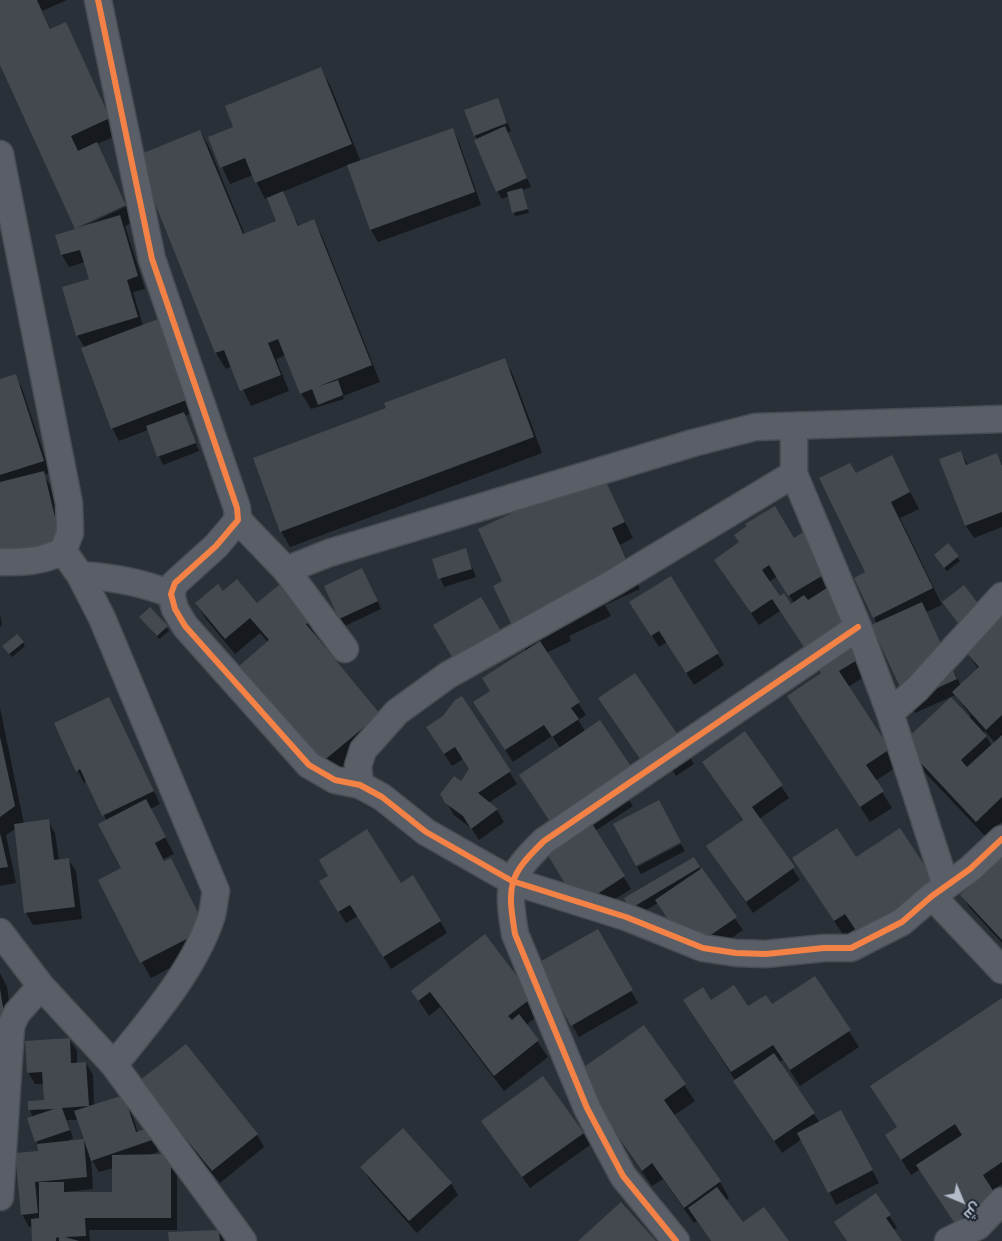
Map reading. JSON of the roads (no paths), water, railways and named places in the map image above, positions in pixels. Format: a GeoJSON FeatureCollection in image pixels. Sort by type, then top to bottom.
{"type":"FeatureCollection","features":[{"type":"Feature","properties":{"kind":"street"},"geometry":{"type":"LineString","coordinates":[[98,0],[152,259],[237,508],[238,520],[286,570],[345,649]]}},
{"type":"Feature","properties":{"kind":"street"},"geometry":{"type":"LineString","coordinates":[[0,154],[70,502],[70,534],[63,551],[46,559],[30,562],[0,562]]}},
{"type":"Feature","properties":{"kind":"street"},"geometry":{"type":"LineString","coordinates":[[286,570],[329,553],[693,443],[755,427],[1002,419]]}},
{"type":"Feature","properties":{"kind":"street"},"geometry":{"type":"LineString","coordinates":[[794,426],[794,474],[858,628],[890,713],[939,891],[1002,970]]}},
{"type":"Feature","properties":{"kind":"street"},"geometry":{"type":"LineString","coordinates":[[360,785],[358,766],[363,750],[396,712],[448,675],[614,583],[794,474]]}},
{"type":"Feature","properties":{"kind":"street"},"geometry":{"type":"LineString","coordinates":[[238,520],[216,546],[175,583],[171,594],[175,609],[184,626],[309,765],[335,780],[360,785],[382,797],[426,832],[512,881],[626,917],[703,948],[736,953],[766,954],[824,948],[851,948],[902,922],[939,891],[970,869],[1002,839]]}},
{"type":"Feature","properties":{"kind":"street"},"geometry":{"type":"LineString","coordinates":[[63,551],[80,575],[102,618],[216,891],[211,917],[194,953],[167,998],[114,1065]]}},
{"type":"Feature","properties":{"kind":"street"},"geometry":{"type":"LineString","coordinates":[[80,575],[108,576],[150,586],[171,594]]}},
{"type":"Feature","properties":{"kind":"street"},"geometry":{"type":"LineString","coordinates":[[890,713],[917,689],[1002,596]]}},
{"type":"Feature","properties":{"kind":"street"},"geometry":{"type":"LineString","coordinates":[[676,1241],[623,1176],[587,1108],[515,934],[510,907],[512,881],[524,860],[544,841],[858,628]]}},
{"type":"Feature","properties":{"kind":"street"},"geometry":{"type":"LineString","coordinates":[[0,932],[41,986],[114,1065],[243,1241]]}},
{"type":"Feature","properties":{"kind":"street"},"geometry":{"type":"LineString","coordinates":[[0,1197],[11,1026],[17,1013],[41,986]]}},
{"type":"Feature","properties":{"kind":"street"},"geometry":{"type":"LineString","coordinates":[[948,1241],[978,1226],[1002,1201]]}}]}
